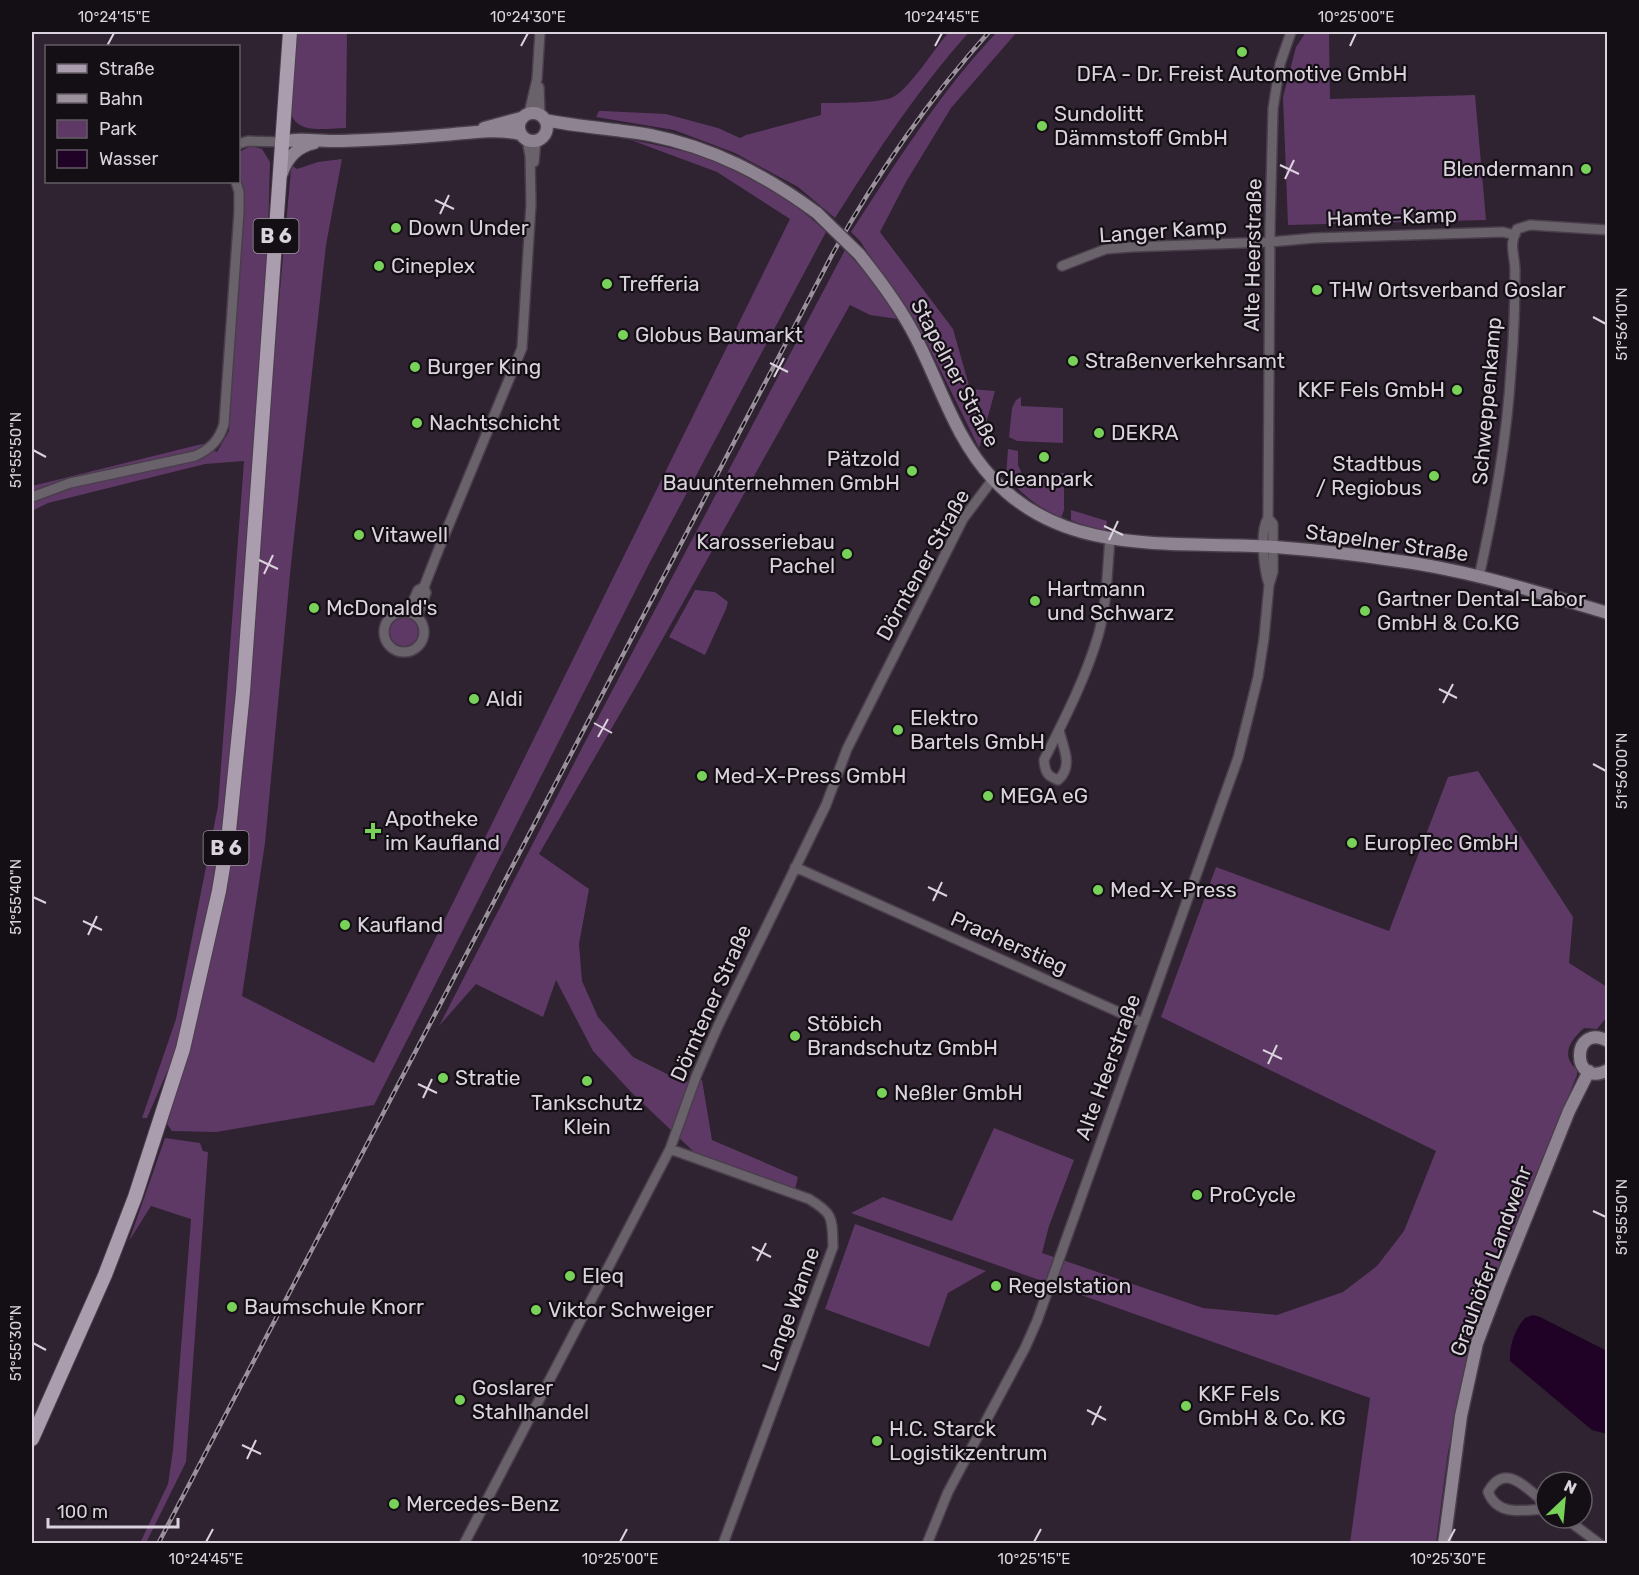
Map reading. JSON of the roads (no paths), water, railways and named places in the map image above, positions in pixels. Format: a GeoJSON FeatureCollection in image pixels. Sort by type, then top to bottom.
{"type":"FeatureCollection","features":[{"type":"Feature","properties":{"kind":"main road","name":"B 6"},"geometry":{"type":"LineString","coordinates":[[32,1439],[105,1275],[135,1197],[183,1049],[217,903],[229,831],[243,692],[290,32]]}},
{"type":"Feature","properties":{"kind":"street"},"geometry":{"type":"LineString","coordinates":[[412,615],[418,590],[424,586],[520,355],[527,279],[533,126],[540,32]]}},
{"type":"Feature","properties":{"kind":"street","name":"Alte Heerstraße"},"geometry":{"type":"LineString","coordinates":[[927,1544],[948,1492],[1037,1321],[1238,758],[1258,677],[1265,635],[1269,585],[1265,572],[1269,547],[1264,524],[1268,518],[1270,242],[1275,87],[1291,32]]}},
{"type":"Feature","properties":{"kind":"street","name":"Stapelner Straße"},"geometry":{"type":"LineString","coordinates":[[283,142],[290,140],[321,142],[533,126],[622,130],[653,136],[723,157],[756,172],[817,213],[859,254],[894,301],[915,335],[969,448],[993,479],[1029,509],[1047,519],[1064,527],[1110,539],[1269,547],[1395,560],[1479,577],[1608,613]]}},
{"type":"Feature","properties":{"kind":"street"},"geometry":{"type":"LineString","coordinates":[[240,144],[257,140],[294,145],[321,142]]}},
{"type":"Feature","properties":{"kind":"street"},"geometry":{"type":"LineString","coordinates":[[280,178],[287,160],[306,145]]}},
{"type":"Feature","properties":{"kind":"street"},"geometry":{"type":"LineString","coordinates":[[32,497],[81,480],[195,456],[208,450],[221,434],[224,424],[239,212],[239,192],[236,183]]}},
{"type":"Feature","properties":{"kind":"street","name":"Hamte-Kamp"},"geometry":{"type":"LineString","coordinates":[[1270,242],[1326,237],[1516,232],[1530,225],[1608,230]]}},
{"type":"Feature","properties":{"kind":"street","name":"Schweppenkamp"},"geometry":{"type":"LineString","coordinates":[[1479,577],[1495,505],[1503,455],[1512,369],[1515,267],[1512,241],[1516,232]]}},
{"type":"Feature","properties":{"kind":"street","name":"Langer Kamp"},"geometry":{"type":"LineString","coordinates":[[1062,266],[1106,249],[1270,242]]}},
{"type":"Feature","properties":{"kind":"street","name":"Dörntener Straße"},"geometry":{"type":"LineString","coordinates":[[464,1544],[670,1149],[697,1074],[718,1026],[830,796],[847,749],[963,519],[993,479]]}},
{"type":"Feature","properties":{"kind":"street"},"geometry":{"type":"LineString","coordinates":[[1059,730],[1068,765],[1065,774],[1058,780],[1045,771],[1044,760],[1084,677],[1098,635],[1106,599],[1110,539]]}},
{"type":"Feature","properties":{"kind":"street"},"geometry":{"type":"LineString","coordinates":[[412,615],[423,629],[420,644],[405,652],[394,649],[385,639],[386,625],[394,616],[412,615]]}},
{"type":"Feature","properties":{"kind":"street","name":"Pracherstieg"},"geometry":{"type":"LineString","coordinates":[[795,867],[1143,1023]]}},
{"type":"Feature","properties":{"kind":"street"},"geometry":{"type":"LineString","coordinates":[[1607,1037],[1592,1038],[1582,1045],[1580,1062],[1589,1071],[1599,1074],[1608,1070]]}},
{"type":"Feature","properties":{"kind":"street","name":"Grauhöfer Landwehr"},"geometry":{"type":"LineString","coordinates":[[1444,1544],[1461,1416],[1477,1343],[1494,1295],[1566,1119],[1589,1071]]}},
{"type":"Feature","properties":{"kind":"street","name":"Lange Wanne"},"geometry":{"type":"LineString","coordinates":[[670,1149],[809,1199],[826,1210],[832,1225],[833,1247],[723,1544]]}},
{"type":"Feature","properties":{"kind":"street"},"geometry":{"type":"LineString","coordinates":[[1534,1495],[1513,1478],[1501,1477],[1493,1483],[1488,1492],[1492,1502],[1504,1510],[1534,1509]]}},
{"type":"Feature","properties":{"kind":"street"},"geometry":{"type":"LineString","coordinates":[[1581,1530],[1600,1544]]}},
{"type":"Feature","properties":{"kind":"water"},"geometry":{"type":"Polygon","coordinates":[[[1533,1315],[1607,1351],[1607,1434],[1592,1430],[1510,1361],[1512,1344],[1521,1322],[1533,1315]]]}},
{"type":"Feature","properties":{"kind":"railway"},"geometry":{"type":"LineString","coordinates":[[158,1544],[833,253],[905,138],[945,84],[989,32]]}},
{"type":"Feature","properties":{"kind":"place","name":"DFA - Dr. Freist Automotive GmbH"},"geometry":{"type":"Point","coordinates":[1242,52]}},
{"type":"Feature","properties":{"kind":"place","name":"Sundolitt Dämmstoff GmbH"},"geometry":{"type":"Point","coordinates":[1042,126]}},
{"type":"Feature","properties":{"kind":"place","name":"Blendermann"},"geometry":{"type":"Point","coordinates":[1586,169]}},
{"type":"Feature","properties":{"kind":"place","name":"Down Under"},"geometry":{"type":"Point","coordinates":[396,228]}},
{"type":"Feature","properties":{"kind":"place","name":"Cineplex"},"geometry":{"type":"Point","coordinates":[379,266]}},
{"type":"Feature","properties":{"kind":"place","name":"Trefferia"},"geometry":{"type":"Point","coordinates":[607,284]}},
{"type":"Feature","properties":{"kind":"place","name":"THW Ortsverband Goslar"},"geometry":{"type":"Point","coordinates":[1317,290]}},
{"type":"Feature","properties":{"kind":"place","name":"Globus Baumarkt"},"geometry":{"type":"Point","coordinates":[623,335]}},
{"type":"Feature","properties":{"kind":"place","name":"Straßenverkehrsamt"},"geometry":{"type":"Point","coordinates":[1073,361]}},
{"type":"Feature","properties":{"kind":"place","name":"Burger King"},"geometry":{"type":"Point","coordinates":[415,367]}},
{"type":"Feature","properties":{"kind":"place","name":"KKF Fels GmbH"},"geometry":{"type":"Point","coordinates":[1457,390]}},
{"type":"Feature","properties":{"kind":"place","name":"Nachtschicht"},"geometry":{"type":"Point","coordinates":[417,423]}},
{"type":"Feature","properties":{"kind":"place","name":"DEKRA"},"geometry":{"type":"Point","coordinates":[1099,433]}},
{"type":"Feature","properties":{"kind":"place","name":"Cleanpark"},"geometry":{"type":"Point","coordinates":[1044,457]}},
{"type":"Feature","properties":{"kind":"place","name":"Pätzold Bauunternehmen GmbH"},"geometry":{"type":"Point","coordinates":[912,471]}},
{"type":"Feature","properties":{"kind":"place","name":"Stadtbus / Regiobus"},"geometry":{"type":"Point","coordinates":[1434,476]}},
{"type":"Feature","properties":{"kind":"place","name":"Vitawell"},"geometry":{"type":"Point","coordinates":[359,535]}},
{"type":"Feature","properties":{"kind":"place","name":"Karosseriebau Pachel"},"geometry":{"type":"Point","coordinates":[847,554]}},
{"type":"Feature","properties":{"kind":"place","name":"Hartmann und Schwarz"},"geometry":{"type":"Point","coordinates":[1035,601]}},
{"type":"Feature","properties":{"kind":"place","name":"McDonald's"},"geometry":{"type":"Point","coordinates":[314,608]}},
{"type":"Feature","properties":{"kind":"place","name":"Gartner Dental-Labor GmbH & Co.KG"},"geometry":{"type":"Point","coordinates":[1365,611]}},
{"type":"Feature","properties":{"kind":"place","name":"Aldi"},"geometry":{"type":"Point","coordinates":[474,699]}},
{"type":"Feature","properties":{"kind":"place","name":"Elektro Bartels GmbH"},"geometry":{"type":"Point","coordinates":[898,730]}},
{"type":"Feature","properties":{"kind":"place","name":"Med-X-Press GmbH"},"geometry":{"type":"Point","coordinates":[702,776]}},
{"type":"Feature","properties":{"kind":"place","name":"MEGA eG"},"geometry":{"type":"Point","coordinates":[988,796]}},
{"type":"Feature","properties":{"kind":"place","name":"Apotheke im Kaufland"},"geometry":{"type":"Point","coordinates":[373,831]}},
{"type":"Feature","properties":{"kind":"place","name":"EuropTec GmbH"},"geometry":{"type":"Point","coordinates":[1352,843]}},
{"type":"Feature","properties":{"kind":"place","name":"Med-X-Press"},"geometry":{"type":"Point","coordinates":[1098,890]}},
{"type":"Feature","properties":{"kind":"place","name":"Kaufland"},"geometry":{"type":"Point","coordinates":[345,925]}},
{"type":"Feature","properties":{"kind":"place","name":"Stöbich Brandschutz GmbH"},"geometry":{"type":"Point","coordinates":[795,1036]}},
{"type":"Feature","properties":{"kind":"place","name":"Stratie"},"geometry":{"type":"Point","coordinates":[443,1078]}},
{"type":"Feature","properties":{"kind":"place","name":"Tankschutz Klein"},"geometry":{"type":"Point","coordinates":[587,1081]}},
{"type":"Feature","properties":{"kind":"place","name":"Neßler GmbH"},"geometry":{"type":"Point","coordinates":[882,1093]}},
{"type":"Feature","properties":{"kind":"place","name":"ProCycle"},"geometry":{"type":"Point","coordinates":[1197,1195]}},
{"type":"Feature","properties":{"kind":"place","name":"Eleq"},"geometry":{"type":"Point","coordinates":[570,1276]}},
{"type":"Feature","properties":{"kind":"place","name":"Regelstation"},"geometry":{"type":"Point","coordinates":[996,1286]}},
{"type":"Feature","properties":{"kind":"place","name":"Baumschule Knorr"},"geometry":{"type":"Point","coordinates":[232,1307]}},
{"type":"Feature","properties":{"kind":"place","name":"Viktor Schweiger"},"geometry":{"type":"Point","coordinates":[536,1310]}},
{"type":"Feature","properties":{"kind":"place","name":"Goslarer Stahlhandel"},"geometry":{"type":"Point","coordinates":[460,1400]}},
{"type":"Feature","properties":{"kind":"place","name":"KKF Fels GmbH & Co. KG"},"geometry":{"type":"Point","coordinates":[1186,1406]}},
{"type":"Feature","properties":{"kind":"place","name":"H.C. Starck Logistikzentrum"},"geometry":{"type":"Point","coordinates":[877,1441]}},
{"type":"Feature","properties":{"kind":"place","name":"Mercedes-Benz"},"geometry":{"type":"Point","coordinates":[394,1504]}}]}
